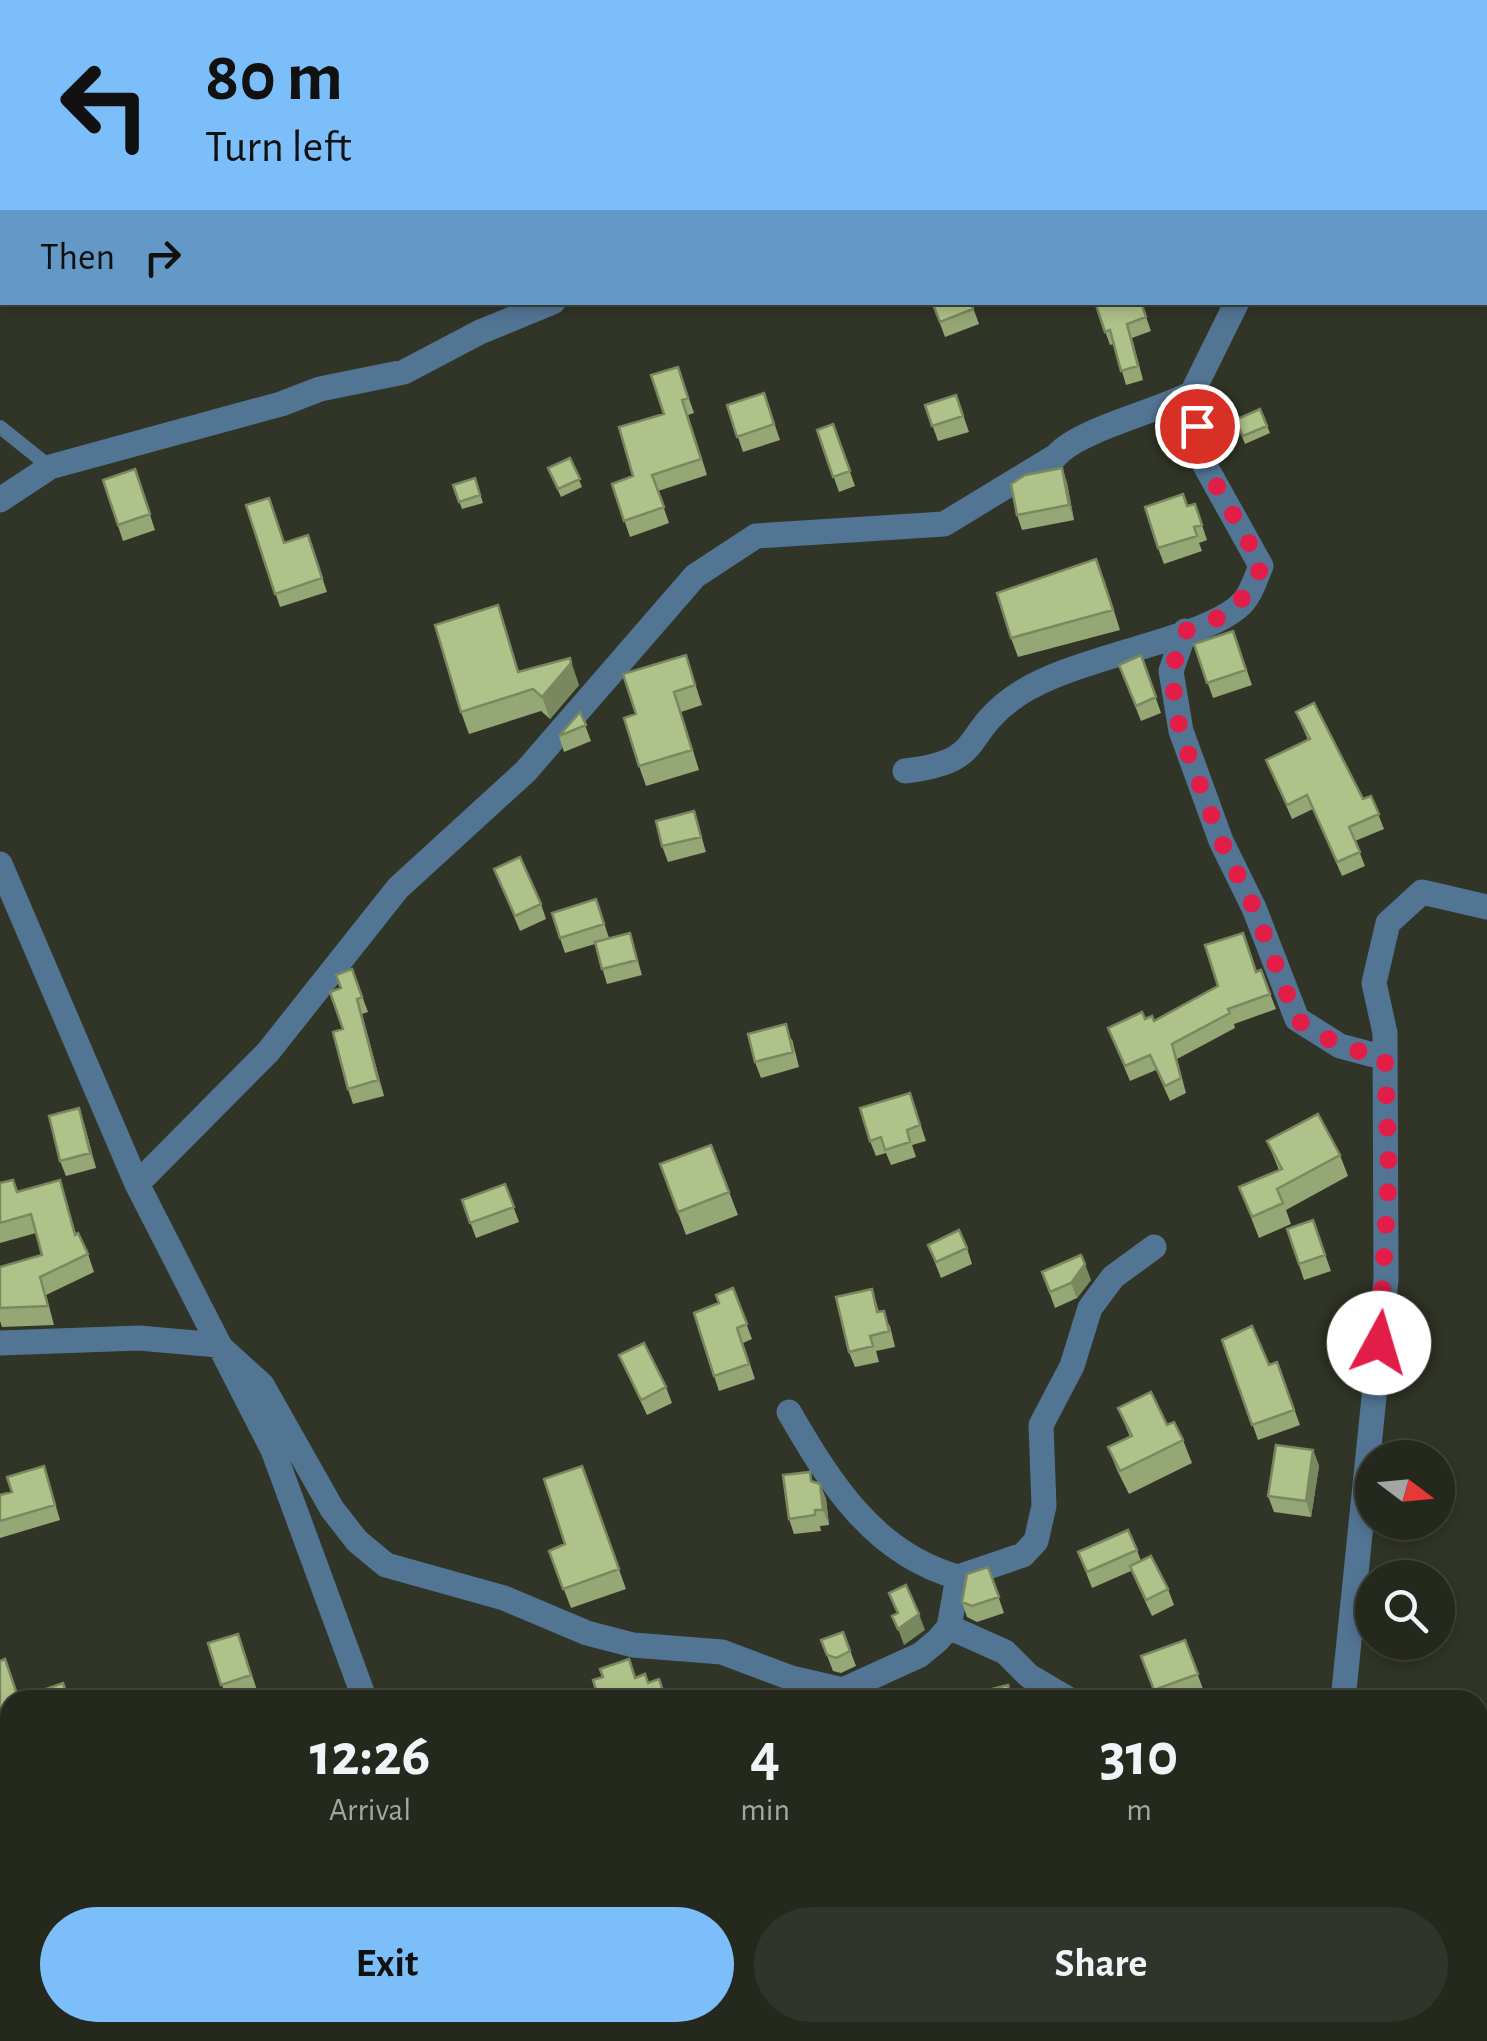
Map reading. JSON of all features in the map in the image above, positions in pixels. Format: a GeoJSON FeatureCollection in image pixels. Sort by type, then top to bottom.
{"type":"FeatureCollection","features":[{"type":"Feature","properties":{"kind":"street"},"geometry":{"type":"LineString","coordinates":[[0,500],[50,467],[281,404],[320,388],[404,372],[480,332],[546,305]]}},
{"type":"Feature","properties":{"kind":"street"},"geometry":{"type":"LineString","coordinates":[[137,1184],[268,1052],[398,888],[526,771],[695,576],[756,536],[944,524],[1056,456],[1068,442],[1160,410],[1192,393],[1236,305]]}},
{"type":"Feature","properties":{"kind":"street"},"geometry":{"type":"LineString","coordinates":[[905,771],[955,762],[1012,698],[1061,669],[1219,620],[1244,601],[1262,566],[1202,460],[1192,393]]}},
{"type":"Feature","properties":{"kind":"street"},"geometry":{"type":"LineString","coordinates":[[1185,631],[1171,672],[1180,732],[1221,841],[1254,908],[1297,1020],[1340,1046],[1385,1058]]}},
{"type":"Feature","properties":{"kind":"street"},"geometry":{"type":"LineString","coordinates":[[0,864],[137,1184],[272,1450],[362,1690]]}},
{"type":"Feature","properties":{"kind":"street"},"geometry":{"type":"LineString","coordinates":[[1343,1690],[1386,1280],[1386,1033],[1374,983],[1388,923],[1422,892],[1487,907]]}},
{"type":"Feature","properties":{"kind":"street"},"geometry":{"type":"LineString","coordinates":[[789,1412],[832,1485],[862,1520],[922,1565],[958,1576],[1023,1555],[1036,1541],[1044,1506],[1041,1424],[1072,1366],[1090,1308],[1113,1277],[1154,1247]]}},
{"type":"Feature","properties":{"kind":"street"},"geometry":{"type":"LineString","coordinates":[[0,1344],[139,1338],[218,1345],[262,1386],[332,1509],[356,1541],[386,1565],[504,1598],[587,1633],[632,1645],[722,1652],[791,1678],[844,1690],[920,1655],[950,1627],[958,1576]]}},
{"type":"Feature","properties":{"kind":"street"},"geometry":{"type":"LineString","coordinates":[[1335,1575],[1353,1600]]}},
{"type":"Feature","properties":{"kind":"street"},"geometry":{"type":"LineString","coordinates":[[950,1627],[1005,1652],[1030,1688]]}},
{"type":"Feature","properties":{"kind":"lane"},"geometry":{"type":"LineString","coordinates":[[0,427],[50,467]]}},
{"type":"Feature","properties":{"kind":"building"},"geometry":{"type":"Polygon","coordinates":[[[933,305],[972,305],[973,309],[940,322],[933,305]]]}},
{"type":"Feature","properties":{"kind":"building"},"geometry":{"type":"Polygon","coordinates":[[[1096,305],[1142,305],[1146,317],[1127,324],[1138,366],[1121,371],[1110,330],[1105,332],[1096,305]]]}},
{"type":"Feature","properties":{"kind":"building"},"geometry":{"type":"Polygon","coordinates":[[[678,367],[688,398],[682,400],[701,459],[652,475],[664,507],[624,521],[612,484],[633,476],[619,427],[664,414],[651,375],[678,367]]]}},
{"type":"Feature","properties":{"kind":"building"},"geometry":{"type":"Polygon","coordinates":[[[764,393],[774,424],[737,437],[727,405],[764,393]]]}},
{"type":"Feature","properties":{"kind":"building"},"geometry":{"type":"Polygon","coordinates":[[[956,395],[963,416],[932,426],[925,405],[956,395]]]}},
{"type":"Feature","properties":{"kind":"building"},"geometry":{"type":"Polygon","coordinates":[[[1260,409],[1267,426],[1243,436],[1235,420],[1260,409]]]}},
{"type":"Feature","properties":{"kind":"building"},"geometry":{"type":"Polygon","coordinates":[[[833,424],[850,471],[833,477],[817,430],[833,424]]]}},
{"type":"Feature","properties":{"kind":"building"},"geometry":{"type":"Polygon","coordinates":[[[570,458],[580,479],[558,489],[548,468],[570,458]]]}},
{"type":"Feature","properties":{"kind":"building"},"geometry":{"type":"Polygon","coordinates":[[[1062,468],[1069,505],[1017,515],[1011,484],[1025,475],[1062,468]]]}},
{"type":"Feature","properties":{"kind":"building"},"geometry":{"type":"Polygon","coordinates":[[[135,469],[150,514],[118,525],[103,480],[135,469]]]}},
{"type":"Feature","properties":{"kind":"building"},"geometry":{"type":"Polygon","coordinates":[[[475,478],[480,495],[459,502],[453,485],[475,478]]]}},
{"type":"Feature","properties":{"kind":"building"},"geometry":{"type":"Polygon","coordinates":[[[1183,494],[1187,506],[1195,504],[1202,525],[1194,527],[1197,536],[1158,548],[1145,507],[1183,494]]]}},
{"type":"Feature","properties":{"kind":"building"},"geometry":{"type":"Polygon","coordinates":[[[269,498],[284,543],[308,535],[322,578],[275,594],[246,505],[269,498]]]}},
{"type":"Feature","properties":{"kind":"building"},"geometry":{"type":"Polygon","coordinates":[[[1096,559],[1113,610],[1011,638],[997,593],[1096,559]]]}},
{"type":"Feature","properties":{"kind":"building"},"geometry":{"type":"Polygon","coordinates":[[[498,605],[518,672],[570,658],[571,663],[542,697],[533,689],[461,712],[435,625],[498,605]]]}},
{"type":"Feature","properties":{"kind":"building"},"geometry":{"type":"Polygon","coordinates":[[[1233,631],[1246,670],[1207,683],[1194,644],[1233,631]]]}},
{"type":"Feature","properties":{"kind":"building"},"geometry":{"type":"Polygon","coordinates":[[[686,655],[695,685],[674,692],[692,750],[639,766],[624,718],[636,714],[623,674],[686,655]]]}},
{"type":"Feature","properties":{"kind":"building"},"geometry":{"type":"Polygon","coordinates":[[[1141,655],[1156,697],[1136,706],[1119,665],[1141,655]]]}},
{"type":"Feature","properties":{"kind":"building"},"geometry":{"type":"Polygon","coordinates":[[[1314,703],[1363,799],[1371,796],[1379,814],[1349,827],[1360,852],[1337,862],[1307,795],[1287,805],[1266,760],[1310,739],[1296,712],[1314,703]]]}},
{"type":"Feature","properties":{"kind":"building"},"geometry":{"type":"Polygon","coordinates":[[[580,712],[586,725],[559,736],[580,712]]]}},
{"type":"Feature","properties":{"kind":"building"},"geometry":{"type":"Polygon","coordinates":[[[694,811],[701,837],[662,846],[656,821],[694,811]]]}},
{"type":"Feature","properties":{"kind":"building"},"geometry":{"type":"Polygon","coordinates":[[[520,857],[541,904],[515,916],[494,869],[520,857]]]}},
{"type":"Feature","properties":{"kind":"building"},"geometry":{"type":"Polygon","coordinates":[[[596,899],[604,924],[560,938],[552,913],[596,899]]]}},
{"type":"Feature","properties":{"kind":"building"},"geometry":{"type":"Polygon","coordinates":[[[630,933],[637,960],[602,969],[595,942],[630,933]]]}},
{"type":"Feature","properties":{"kind":"building"},"geometry":{"type":"Polygon","coordinates":[[[1243,933],[1256,972],[1261,970],[1270,994],[1228,1009],[1230,1013],[1172,1044],[1181,1078],[1165,1086],[1150,1055],[1125,1066],[1108,1028],[1142,1012],[1145,1019],[1152,1016],[1154,1021],[1218,986],[1205,945],[1243,933]]]}},
{"type":"Feature","properties":{"kind":"building"},"geometry":{"type":"Polygon","coordinates":[[[352,969],[362,997],[357,999],[378,1080],[348,1089],[333,1032],[343,1029],[330,992],[341,988],[336,975],[352,969]]]}},
{"type":"Feature","properties":{"kind":"building"},"geometry":{"type":"Polygon","coordinates":[[[786,1024],[793,1052],[755,1062],[748,1034],[786,1024]]]}},
{"type":"Feature","properties":{"kind":"building"},"geometry":{"type":"Polygon","coordinates":[[[910,1093],[920,1125],[907,1130],[910,1142],[885,1150],[881,1137],[870,1141],[860,1108],[910,1093]]]}},
{"type":"Feature","properties":{"kind":"building"},"geometry":{"type":"Polygon","coordinates":[[[79,1108],[90,1153],[60,1161],[49,1116],[79,1108]]]}},
{"type":"Feature","properties":{"kind":"building"},"geometry":{"type":"Polygon","coordinates":[[[1318,1114],[1340,1155],[1277,1189],[1283,1203],[1252,1217],[1239,1187],[1282,1169],[1267,1141],[1318,1114]]]}},
{"type":"Feature","properties":{"kind":"building"},"geometry":{"type":"Polygon","coordinates":[[[711,1145],[729,1192],[678,1212],[660,1164],[711,1145]]]}},
{"type":"Feature","properties":{"kind":"building"},"geometry":{"type":"Polygon","coordinates":[[[13,1180],[17,1192],[60,1180],[75,1235],[78,1233],[88,1254],[40,1277],[48,1306],[0,1308],[0,1267],[42,1255],[31,1214],[0,1223],[0,1183],[13,1180]]]}},
{"type":"Feature","properties":{"kind":"building"},"geometry":{"type":"Polygon","coordinates":[[[505,1184],[514,1207],[470,1223],[462,1200],[505,1184]]]}},
{"type":"Feature","properties":{"kind":"building"},"geometry":{"type":"Polygon","coordinates":[[[1313,1220],[1325,1255],[1299,1264],[1287,1229],[1313,1220]]]}},
{"type":"Feature","properties":{"kind":"building"},"geometry":{"type":"Polygon","coordinates":[[[959,1230],[967,1248],[936,1262],[928,1245],[959,1230]]]}},
{"type":"Feature","properties":{"kind":"building"},"geometry":{"type":"Polygon","coordinates":[[[1081,1255],[1085,1264],[1071,1283],[1050,1292],[1042,1272],[1081,1255]]]}},
{"type":"Feature","properties":{"kind":"building"},"geometry":{"type":"Polygon","coordinates":[[[733,1288],[747,1324],[737,1328],[749,1364],[714,1376],[694,1313],[719,1303],[716,1295],[733,1288]]]}},
{"type":"Feature","properties":{"kind":"building"},"geometry":{"type":"Polygon","coordinates":[[[872,1289],[877,1312],[884,1311],[889,1331],[870,1336],[873,1346],[849,1352],[836,1297],[872,1289]]]}},
{"type":"Feature","properties":{"kind":"building"},"geometry":{"type":"Polygon","coordinates":[[[1252,1326],[1269,1365],[1277,1362],[1294,1410],[1252,1425],[1222,1340],[1252,1326]]]}},
{"type":"Feature","properties":{"kind":"building"},"geometry":{"type":"Polygon","coordinates":[[[644,1343],[666,1387],[641,1400],[619,1355],[644,1343]]]}},
{"type":"Feature","properties":{"kind":"building"},"geometry":{"type":"Polygon","coordinates":[[[1151,1392],[1167,1425],[1174,1422],[1183,1440],[1120,1471],[1108,1447],[1132,1436],[1118,1408],[1151,1392]]]}},
{"type":"Feature","properties":{"kind":"building"},"geometry":{"type":"Polygon","coordinates":[[[1276,1445],[1313,1450],[1306,1501],[1268,1496],[1276,1445]]]}},
{"type":"Feature","properties":{"kind":"building"},"geometry":{"type":"Polygon","coordinates":[[[44,1466],[55,1505],[0,1521],[0,1495],[12,1492],[7,1477],[44,1466]]]}},
{"type":"Feature","properties":{"kind":"building"},"geometry":{"type":"Polygon","coordinates":[[[582,1466],[619,1569],[563,1589],[549,1551],[565,1544],[544,1479],[582,1466]]]}},
{"type":"Feature","properties":{"kind":"building"},"geometry":{"type":"Polygon","coordinates":[[[810,1472],[811,1481],[820,1484],[823,1510],[789,1519],[783,1475],[810,1472]]]}},
{"type":"Feature","properties":{"kind":"building"},"geometry":{"type":"Polygon","coordinates":[[[1128,1530],[1137,1550],[1087,1572],[1078,1552],[1128,1530]]]}},
{"type":"Feature","properties":{"kind":"building"},"geometry":{"type":"Polygon","coordinates":[[[1151,1556],[1168,1589],[1146,1600],[1130,1566],[1151,1556]]]}},
{"type":"Feature","properties":{"kind":"building"},"geometry":{"type":"Polygon","coordinates":[[[988,1567],[999,1597],[972,1606],[962,1602],[967,1574],[988,1567]]]}},
{"type":"Feature","properties":{"kind":"building"},"geometry":{"type":"Polygon","coordinates":[[[906,1585],[919,1614],[898,1629],[892,1616],[898,1613],[889,1593],[906,1585]]]}},
{"type":"Feature","properties":{"kind":"building"},"geometry":{"type":"Polygon","coordinates":[[[843,1632],[850,1651],[836,1658],[827,1655],[821,1640],[843,1632]]]}},
{"type":"Feature","properties":{"kind":"building"},"geometry":{"type":"Polygon","coordinates":[[[238,1634],[251,1675],[221,1685],[208,1643],[238,1634]]]}},
{"type":"Feature","properties":{"kind":"building"},"geometry":{"type":"Polygon","coordinates":[[[1185,1640],[1198,1674],[1154,1690],[1141,1656],[1185,1640]]]}},
{"type":"Feature","properties":{"kind":"building"},"geometry":{"type":"Polygon","coordinates":[[[5,1659],[16,1690],[0,1690],[0,1661],[5,1659]]]}},
{"type":"Feature","properties":{"kind":"building"},"geometry":{"type":"Polygon","coordinates":[[[629,1659],[635,1678],[645,1674],[648,1683],[659,1679],[663,1690],[596,1690],[593,1680],[603,1677],[600,1669],[629,1659]]]}},
{"type":"Feature","properties":{"kind":"building"},"geometry":{"type":"Polygon","coordinates":[[[63,1683],[65,1690],[43,1690],[63,1683]]]}},
{"type":"Feature","properties":{"kind":"route"},"geometry":{"type":"LineString","coordinates":[[1197,426],[1202,460],[1232,521],[1262,566],[1244,601],[1219,620],[1185,631],[1171,672],[1180,732],[1221,841],[1254,908],[1297,1020],[1340,1046],[1385,1058],[1389,1174],[1386,1280],[1379,1343]]}}]}
